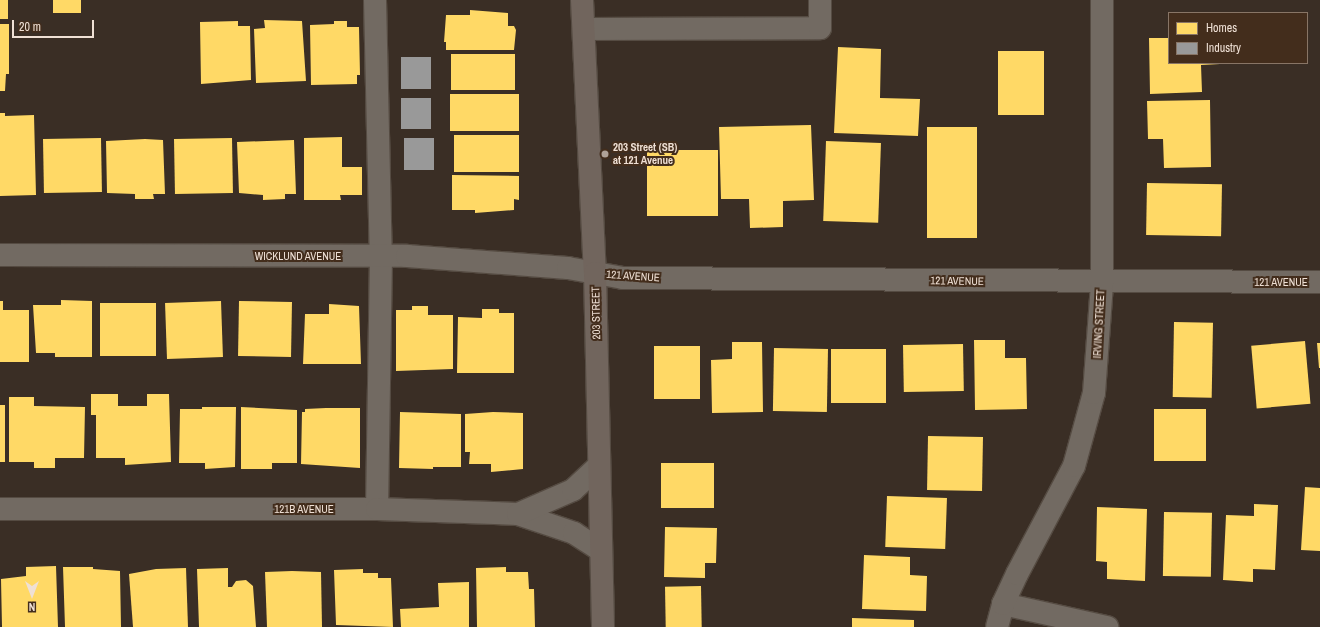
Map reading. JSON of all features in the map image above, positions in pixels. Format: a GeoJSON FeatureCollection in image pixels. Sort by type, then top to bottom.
{"type":"FeatureCollection","features":[{"type":"Feature","properties":{"kind":"main road","name":"203 STREET"},"geometry":{"type":"LineString","coordinates":[[578,2],[584,29],[595,272],[600,550],[603,627]]}},
{"type":"Feature","properties":{"kind":"street"},"geometry":{"type":"LineString","coordinates":[[375,0],[381,256],[377,509]]}},
{"type":"Feature","properties":{"kind":"street"},"geometry":{"type":"LineString","coordinates":[[584,29],[820,28],[820,0]]}},
{"type":"Feature","properties":{"kind":"street","name":"IRVING STREET"},"geometry":{"type":"LineString","coordinates":[[997,627],[1003,604],[1025,556],[1061,492],[1083,438],[1095,385],[1102,283],[1102,0]]}},
{"type":"Feature","properties":{"kind":"street","name":"WICKLUND AVENUE"},"geometry":{"type":"LineString","coordinates":[[0,255],[381,256],[568,268],[595,272]]}},
{"type":"Feature","properties":{"kind":"street","name":"121 AVENUE"},"geometry":{"type":"LineString","coordinates":[[595,272],[623,278],[1102,283],[1320,282]]}},
{"type":"Feature","properties":{"kind":"street"},"geometry":{"type":"LineString","coordinates":[[518,514],[573,490],[599,466]]}},
{"type":"Feature","properties":{"kind":"street","name":"121B AVENUE"},"geometry":{"type":"LineString","coordinates":[[0,509],[377,509],[518,514],[574,533],[600,550]]}},
{"type":"Feature","properties":{"kind":"street"},"geometry":{"type":"LineString","coordinates":[[1003,604],[1107,627]]}},
{"type":"Feature","properties":{"kind":"building: Homes"},"geometry":{"type":"Polygon","coordinates":[[[0,0],[8,0],[8,19],[0,19],[0,0]]]}},
{"type":"Feature","properties":{"kind":"building: Homes"},"geometry":{"type":"Polygon","coordinates":[[[53,0],[81,0],[81,13],[53,13],[53,0]]]}},
{"type":"Feature","properties":{"kind":"building: Homes"},"geometry":{"type":"Polygon","coordinates":[[[470,10],[508,13],[508,26],[514,26],[516,30],[514,50],[446,50],[446,42],[444,42],[446,15],[470,15],[470,10]]]}},
{"type":"Feature","properties":{"kind":"building: Homes"},"geometry":{"type":"Polygon","coordinates":[[[264,20],[302,21],[306,81],[256,83],[254,29],[265,28],[264,20]]]}},
{"type":"Feature","properties":{"kind":"building: Homes"},"geometry":{"type":"Polygon","coordinates":[[[238,21],[238,26],[250,26],[251,80],[201,84],[200,22],[238,21]]]}},
{"type":"Feature","properties":{"kind":"building: Homes"},"geometry":{"type":"Polygon","coordinates":[[[334,21],[347,21],[347,27],[359,27],[360,75],[357,75],[357,84],[311,85],[310,25],[334,24],[334,21]]]}},
{"type":"Feature","properties":{"kind":"building: Homes"},"geometry":{"type":"Polygon","coordinates":[[[0,24],[9,24],[9,74],[6,74],[5,91],[0,91],[0,24]]]}},
{"type":"Feature","properties":{"kind":"building: Homes"},"geometry":{"type":"Polygon","coordinates":[[[1149,38],[1168,38],[1168,64],[1220,64],[1201,65],[1202,92],[1150,94],[1149,38]]]}},
{"type":"Feature","properties":{"kind":"building: Homes"},"geometry":{"type":"Polygon","coordinates":[[[838,47],[881,49],[880,98],[920,99],[918,136],[834,133],[838,47]]]}},
{"type":"Feature","properties":{"kind":"building: Homes"},"geometry":{"type":"Polygon","coordinates":[[[998,51],[1044,51],[1044,115],[998,115],[998,51]]]}},
{"type":"Feature","properties":{"kind":"building: Homes"},"geometry":{"type":"Polygon","coordinates":[[[451,54],[515,54],[515,90],[451,90],[451,54]]]}},
{"type":"Feature","properties":{"kind":"building: Homes"},"geometry":{"type":"Polygon","coordinates":[[[450,94],[519,94],[519,131],[450,131],[450,94]]]}},
{"type":"Feature","properties":{"kind":"building: Homes"},"geometry":{"type":"Polygon","coordinates":[[[1210,100],[1211,167],[1164,168],[1163,139],[1148,139],[1147,101],[1210,100]]]}},
{"type":"Feature","properties":{"kind":"building: Homes"},"geometry":{"type":"Polygon","coordinates":[[[0,113],[5,113],[5,116],[34,115],[36,195],[0,196],[0,113]]]}},
{"type":"Feature","properties":{"kind":"building: Homes"},"geometry":{"type":"Polygon","coordinates":[[[811,125],[814,200],[783,201],[783,227],[750,228],[749,199],[721,199],[719,127],[811,125]]]}},
{"type":"Feature","properties":{"kind":"building: Homes"},"geometry":{"type":"Polygon","coordinates":[[[927,127],[977,127],[977,238],[927,238],[927,127]]]}},
{"type":"Feature","properties":{"kind":"building: Homes"},"geometry":{"type":"Polygon","coordinates":[[[454,135],[519,135],[519,172],[454,172],[454,135]]]}},
{"type":"Feature","properties":{"kind":"building: Homes"},"geometry":{"type":"Polygon","coordinates":[[[342,137],[342,167],[362,167],[362,195],[340,195],[341,200],[304,200],[304,138],[342,137]]]}},
{"type":"Feature","properties":{"kind":"building: Homes"},"geometry":{"type":"Polygon","coordinates":[[[101,138],[102,192],[44,193],[43,139],[101,138]]]}},
{"type":"Feature","properties":{"kind":"building: Homes"},"geometry":{"type":"Polygon","coordinates":[[[232,138],[233,193],[175,194],[174,139],[232,138]]]}},
{"type":"Feature","properties":{"kind":"building: Homes"},"geometry":{"type":"Polygon","coordinates":[[[145,139],[163,140],[165,194],[153,194],[154,199],[135,199],[135,194],[107,193],[106,141],[145,139]]]}},
{"type":"Feature","properties":{"kind":"building: Homes"},"geometry":{"type":"Polygon","coordinates":[[[294,140],[296,194],[285,194],[285,199],[263,200],[263,195],[239,193],[237,142],[294,140]]]}},
{"type":"Feature","properties":{"kind":"building: Homes"},"geometry":{"type":"Polygon","coordinates":[[[826,141],[881,143],[878,223],[823,221],[826,141]]]}},
{"type":"Feature","properties":{"kind":"building: Homes"},"geometry":{"type":"Polygon","coordinates":[[[647,150],[718,150],[718,216],[647,216],[647,150]]]}},
{"type":"Feature","properties":{"kind":"building: Homes"},"geometry":{"type":"Polygon","coordinates":[[[452,175],[519,176],[519,200],[514,199],[514,210],[475,213],[475,210],[452,210],[452,175]]]}},
{"type":"Feature","properties":{"kind":"building: Homes"},"geometry":{"type":"Polygon","coordinates":[[[1147,183],[1222,184],[1221,236],[1146,235],[1147,183]]]}},
{"type":"Feature","properties":{"kind":"building: Homes"},"geometry":{"type":"Polygon","coordinates":[[[61,300],[92,301],[92,357],[55,357],[55,353],[36,353],[33,305],[61,305],[61,300]]]}},
{"type":"Feature","properties":{"kind":"building: Homes"},"geometry":{"type":"Polygon","coordinates":[[[0,301],[3,301],[3,310],[29,310],[29,362],[0,362],[0,301]]]}},
{"type":"Feature","properties":{"kind":"building: Homes"},"geometry":{"type":"Polygon","coordinates":[[[221,301],[223,357],[167,359],[165,303],[221,301]]]}},
{"type":"Feature","properties":{"kind":"building: Homes"},"geometry":{"type":"Polygon","coordinates":[[[239,301],[292,302],[291,357],[238,356],[239,301]]]}},
{"type":"Feature","properties":{"kind":"building: Homes"},"geometry":{"type":"Polygon","coordinates":[[[100,303],[156,303],[156,356],[100,356],[100,303]]]}},
{"type":"Feature","properties":{"kind":"building: Homes"},"geometry":{"type":"Polygon","coordinates":[[[329,304],[359,306],[361,364],[303,364],[305,314],[329,314],[329,304]]]}},
{"type":"Feature","properties":{"kind":"building: Homes"},"geometry":{"type":"Polygon","coordinates":[[[412,306],[428,306],[428,315],[453,315],[453,369],[396,371],[396,310],[412,310],[412,306]]]}},
{"type":"Feature","properties":{"kind":"building: Homes"},"geometry":{"type":"Polygon","coordinates":[[[482,309],[499,309],[499,313],[514,313],[514,373],[457,373],[458,317],[482,318],[482,309]]]}},
{"type":"Feature","properties":{"kind":"building: Homes"},"geometry":{"type":"Polygon","coordinates":[[[1174,322],[1213,323],[1212,398],[1173,397],[1174,322]]]}},
{"type":"Feature","properties":{"kind":"building: Homes"},"geometry":{"type":"Polygon","coordinates":[[[974,340],[1005,340],[1005,358],[1026,358],[1027,409],[975,410],[974,340]]]}},
{"type":"Feature","properties":{"kind":"building: Homes"},"geometry":{"type":"Polygon","coordinates":[[[1305,341],[1310,404],[1257,408],[1251,346],[1305,341]]]}},
{"type":"Feature","properties":{"kind":"building: Homes"},"geometry":{"type":"Polygon","coordinates":[[[732,342],[762,342],[763,412],[712,413],[711,360],[732,359],[732,342]]]}},
{"type":"Feature","properties":{"kind":"building: Homes"},"geometry":{"type":"Polygon","coordinates":[[[1317,343],[1320,343],[1320,368],[1319,368],[1317,343]]]}},
{"type":"Feature","properties":{"kind":"building: Homes"},"geometry":{"type":"Polygon","coordinates":[[[963,344],[964,391],[904,392],[903,345],[963,344]]]}},
{"type":"Feature","properties":{"kind":"building: Homes"},"geometry":{"type":"Polygon","coordinates":[[[654,346],[700,346],[700,399],[654,399],[654,346]]]}},
{"type":"Feature","properties":{"kind":"building: Homes"},"geometry":{"type":"Polygon","coordinates":[[[774,348],[828,349],[827,412],[773,411],[774,348]]]}},
{"type":"Feature","properties":{"kind":"building: Homes"},"geometry":{"type":"Polygon","coordinates":[[[831,349],[886,349],[886,403],[831,403],[831,349]]]}},
{"type":"Feature","properties":{"kind":"building: Homes"},"geometry":{"type":"Polygon","coordinates":[[[91,394],[118,394],[118,406],[147,406],[147,394],[169,394],[171,462],[125,465],[125,458],[96,458],[96,415],[91,415],[91,394]]]}},
{"type":"Feature","properties":{"kind":"building: Homes"},"geometry":{"type":"Polygon","coordinates":[[[9,397],[34,397],[34,406],[85,407],[84,458],[55,458],[55,468],[34,468],[34,462],[9,462],[9,397]]]}},
{"type":"Feature","properties":{"kind":"building: Homes"},"geometry":{"type":"Polygon","coordinates":[[[0,405],[5,405],[5,462],[0,462],[0,405]]]}},
{"type":"Feature","properties":{"kind":"building: Homes"},"geometry":{"type":"Polygon","coordinates":[[[202,407],[236,407],[235,467],[205,469],[205,463],[179,463],[180,409],[202,409],[202,407]]]}},
{"type":"Feature","properties":{"kind":"building: Homes"},"geometry":{"type":"Polygon","coordinates":[[[241,407],[297,410],[297,463],[272,463],[272,469],[241,469],[241,407]]]}},
{"type":"Feature","properties":{"kind":"building: Homes"},"geometry":{"type":"Polygon","coordinates":[[[360,408],[360,468],[301,464],[302,412],[305,412],[305,409],[360,408]]]}},
{"type":"Feature","properties":{"kind":"building: Homes"},"geometry":{"type":"Polygon","coordinates":[[[1154,409],[1206,409],[1206,461],[1154,461],[1154,409]]]}},
{"type":"Feature","properties":{"kind":"building: Homes"},"geometry":{"type":"Polygon","coordinates":[[[400,412],[461,414],[461,467],[433,467],[433,469],[399,468],[400,412]]]}},
{"type":"Feature","properties":{"kind":"building: Homes"},"geometry":{"type":"Polygon","coordinates":[[[493,412],[523,413],[523,469],[491,472],[491,464],[469,464],[470,452],[465,452],[465,414],[493,412]]]}},
{"type":"Feature","properties":{"kind":"building: Homes"},"geometry":{"type":"Polygon","coordinates":[[[928,436],[983,437],[982,491],[927,490],[928,436]]]}},
{"type":"Feature","properties":{"kind":"building: Homes"},"geometry":{"type":"Polygon","coordinates":[[[661,463],[714,463],[714,508],[661,508],[661,463]]]}},
{"type":"Feature","properties":{"kind":"building: Homes"},"geometry":{"type":"Polygon","coordinates":[[[1305,487],[1320,488],[1320,551],[1301,550],[1305,487]]]}},
{"type":"Feature","properties":{"kind":"building: Homes"},"geometry":{"type":"Polygon","coordinates":[[[887,496],[947,498],[945,549],[885,547],[887,496]]]}},
{"type":"Feature","properties":{"kind":"building: Homes"},"geometry":{"type":"Polygon","coordinates":[[[1254,504],[1278,505],[1275,570],[1253,569],[1253,582],[1223,580],[1226,515],[1254,516],[1254,504]]]}},
{"type":"Feature","properties":{"kind":"building: Homes"},"geometry":{"type":"Polygon","coordinates":[[[1097,507],[1147,509],[1145,581],[1107,579],[1107,562],[1096,561],[1097,507]]]}},
{"type":"Feature","properties":{"kind":"building: Homes"},"geometry":{"type":"Polygon","coordinates":[[[1164,512],[1212,513],[1211,577],[1163,576],[1164,512]]]}},
{"type":"Feature","properties":{"kind":"building: Homes"},"geometry":{"type":"Polygon","coordinates":[[[665,527],[717,528],[716,563],[705,563],[705,578],[664,577],[665,527]]]}},
{"type":"Feature","properties":{"kind":"building: Homes"},"geometry":{"type":"Polygon","coordinates":[[[864,555],[910,557],[910,575],[927,576],[926,611],[862,609],[864,555]]]}},
{"type":"Feature","properties":{"kind":"building: Homes"},"geometry":{"type":"Polygon","coordinates":[[[56,566],[58,627],[2,627],[1,579],[26,576],[26,567],[56,566]]]}},
{"type":"Feature","properties":{"kind":"building: Homes"},"geometry":{"type":"Polygon","coordinates":[[[63,567],[93,567],[93,569],[120,571],[121,627],[65,627],[63,567]]]}},
{"type":"Feature","properties":{"kind":"building: Homes"},"geometry":{"type":"Polygon","coordinates":[[[506,567],[506,572],[528,572],[529,589],[534,589],[535,627],[477,627],[476,568],[506,567]]]}},
{"type":"Feature","properties":{"kind":"building: Homes"},"geometry":{"type":"Polygon","coordinates":[[[186,568],[188,627],[133,627],[129,574],[156,569],[186,568]]]}},
{"type":"Feature","properties":{"kind":"building: Homes"},"geometry":{"type":"Polygon","coordinates":[[[228,568],[228,587],[232,587],[236,581],[246,580],[253,586],[256,627],[199,627],[197,569],[228,568]]]}},
{"type":"Feature","properties":{"kind":"building: Homes"},"geometry":{"type":"Polygon","coordinates":[[[363,569],[363,573],[378,573],[378,578],[391,578],[393,627],[336,625],[334,570],[363,569]]]}},
{"type":"Feature","properties":{"kind":"building: Homes"},"geometry":{"type":"Polygon","coordinates":[[[265,572],[321,572],[322,627],[267,627],[265,572]]]}},
{"type":"Feature","properties":{"kind":"building: Homes"},"geometry":{"type":"Polygon","coordinates":[[[469,582],[469,627],[401,627],[400,609],[439,607],[438,583],[469,582]]]}},
{"type":"Feature","properties":{"kind":"building: Homes"},"geometry":{"type":"Polygon","coordinates":[[[701,586],[702,627],[666,627],[665,587],[701,586]]]}},
{"type":"Feature","properties":{"kind":"building: Homes"},"geometry":{"type":"Polygon","coordinates":[[[852,618],[914,620],[914,627],[852,627],[852,618]]]}},
{"type":"Feature","properties":{"kind":"building: Industry"},"geometry":{"type":"Polygon","coordinates":[[[401,57],[431,57],[431,89],[401,89],[401,57]]]}},
{"type":"Feature","properties":{"kind":"building: Industry"},"geometry":{"type":"Polygon","coordinates":[[[401,98],[431,98],[431,129],[401,129],[401,98]]]}},
{"type":"Feature","properties":{"kind":"building: Industry"},"geometry":{"type":"Polygon","coordinates":[[[404,138],[434,138],[434,170],[404,170],[404,138]]]}},
{"type":"Feature","properties":{"kind":"place","name":"203 Street (SB) at 121 Avenue"},"geometry":{"type":"Point","coordinates":[605,154]}}]}
